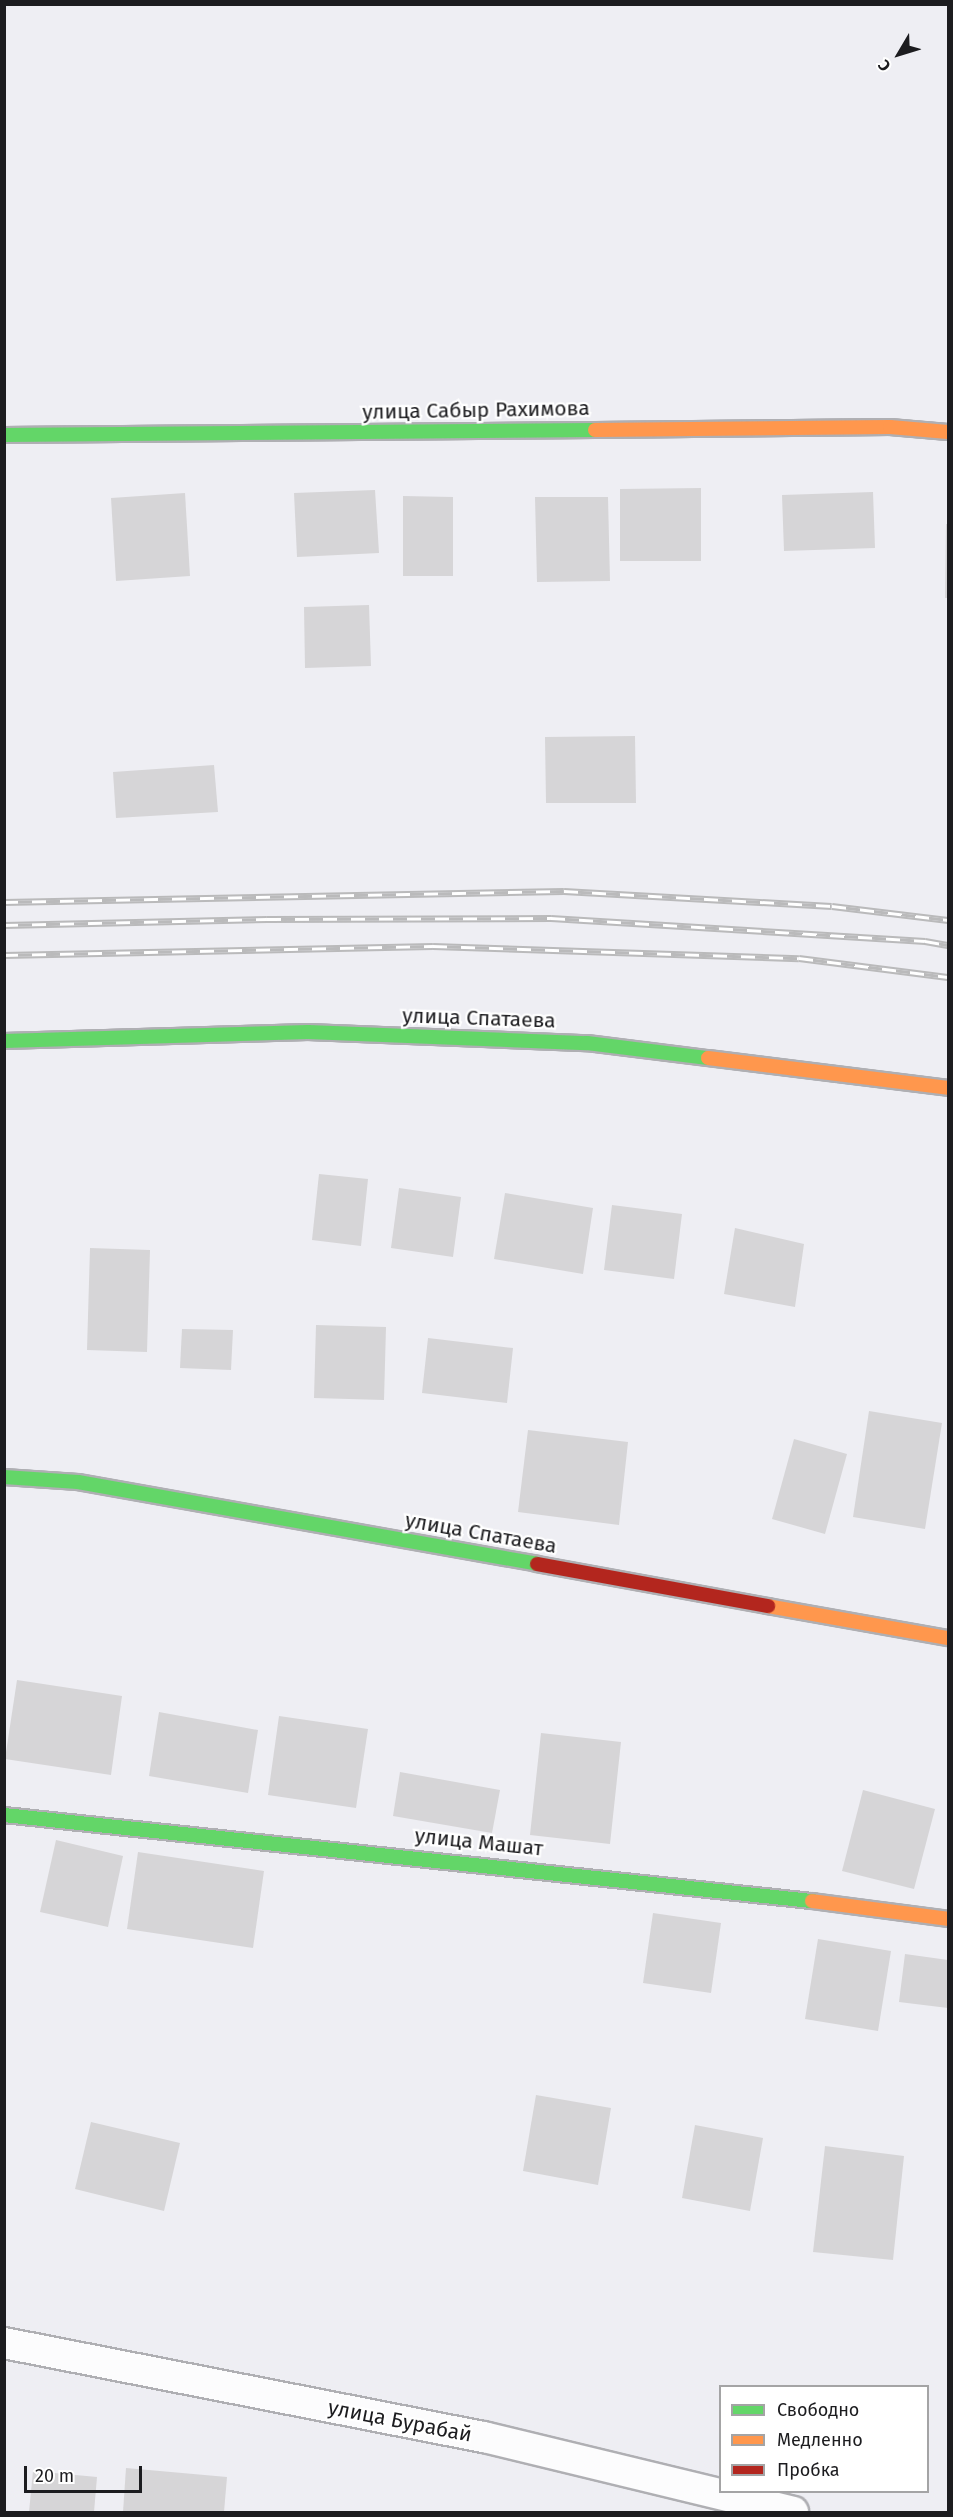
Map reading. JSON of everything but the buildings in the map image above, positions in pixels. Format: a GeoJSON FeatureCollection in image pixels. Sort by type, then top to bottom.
{"type":"FeatureCollection","features":[{"type":"Feature","properties":{"kind":"street","name":"улица Сабыр Рахимова"},"geometry":{"type":"LineString","coordinates":[[4,435],[890,427],[948,432]]}},
{"type":"Feature","properties":{"kind":"street","name":"улица Спатаева"},"geometry":{"type":"LineString","coordinates":[[4,1041],[308,1032],[587,1043],[948,1088]]}},
{"type":"Feature","properties":{"kind":"street","name":"улица Спатаева"},"geometry":{"type":"LineString","coordinates":[[4,1477],[78,1482],[948,1638]]}},
{"type":"Feature","properties":{"kind":"street","name":"улица Машат"},"geometry":{"type":"LineString","coordinates":[[4,1815],[448,1860],[895,1910],[948,1919]]}},
{"type":"Feature","properties":{"kind":"street","name":"улица Бурабай"},"geometry":{"type":"LineString","coordinates":[[4,2343],[484,2437],[793,2512]]}},
{"type":"Feature","properties":{"kind":"railway"},"geometry":{"type":"LineString","coordinates":[[4,902],[564,891],[832,906],[948,920]]}},
{"type":"Feature","properties":{"kind":"railway"},"geometry":{"type":"LineString","coordinates":[[4,925],[267,919],[551,918],[925,941],[948,945]]}},
{"type":"Feature","properties":{"kind":"railway"},"geometry":{"type":"LineString","coordinates":[[4,955],[433,946],[799,958],[948,977]]}},
{"type":"Feature","properties":{"kind":"traffic: fast"},"geometry":{"type":"LineString","coordinates":[[4,435],[595,430]]}},
{"type":"Feature","properties":{"kind":"traffic: fast"},"geometry":{"type":"LineString","coordinates":[[4,1041],[308,1032],[587,1043],[708,1058]]}},
{"type":"Feature","properties":{"kind":"traffic: fast"},"geometry":{"type":"LineString","coordinates":[[4,1477],[78,1482],[537,1564]]}},
{"type":"Feature","properties":{"kind":"traffic: fast"},"geometry":{"type":"LineString","coordinates":[[4,1815],[812,1901]]}},
{"type":"Feature","properties":{"kind":"traffic: slow"},"geometry":{"type":"LineString","coordinates":[[595,430],[890,427],[948,432]]}},
{"type":"Feature","properties":{"kind":"traffic: slow"},"geometry":{"type":"LineString","coordinates":[[708,1058],[948,1088]]}},
{"type":"Feature","properties":{"kind":"traffic: slow"},"geometry":{"type":"LineString","coordinates":[[768,1606],[948,1638]]}},
{"type":"Feature","properties":{"kind":"traffic: slow"},"geometry":{"type":"LineString","coordinates":[[812,1901],[948,1919]]}},
{"type":"Feature","properties":{"kind":"traffic: jam"},"geometry":{"type":"LineString","coordinates":[[537,1564],[768,1606]]}}]}
